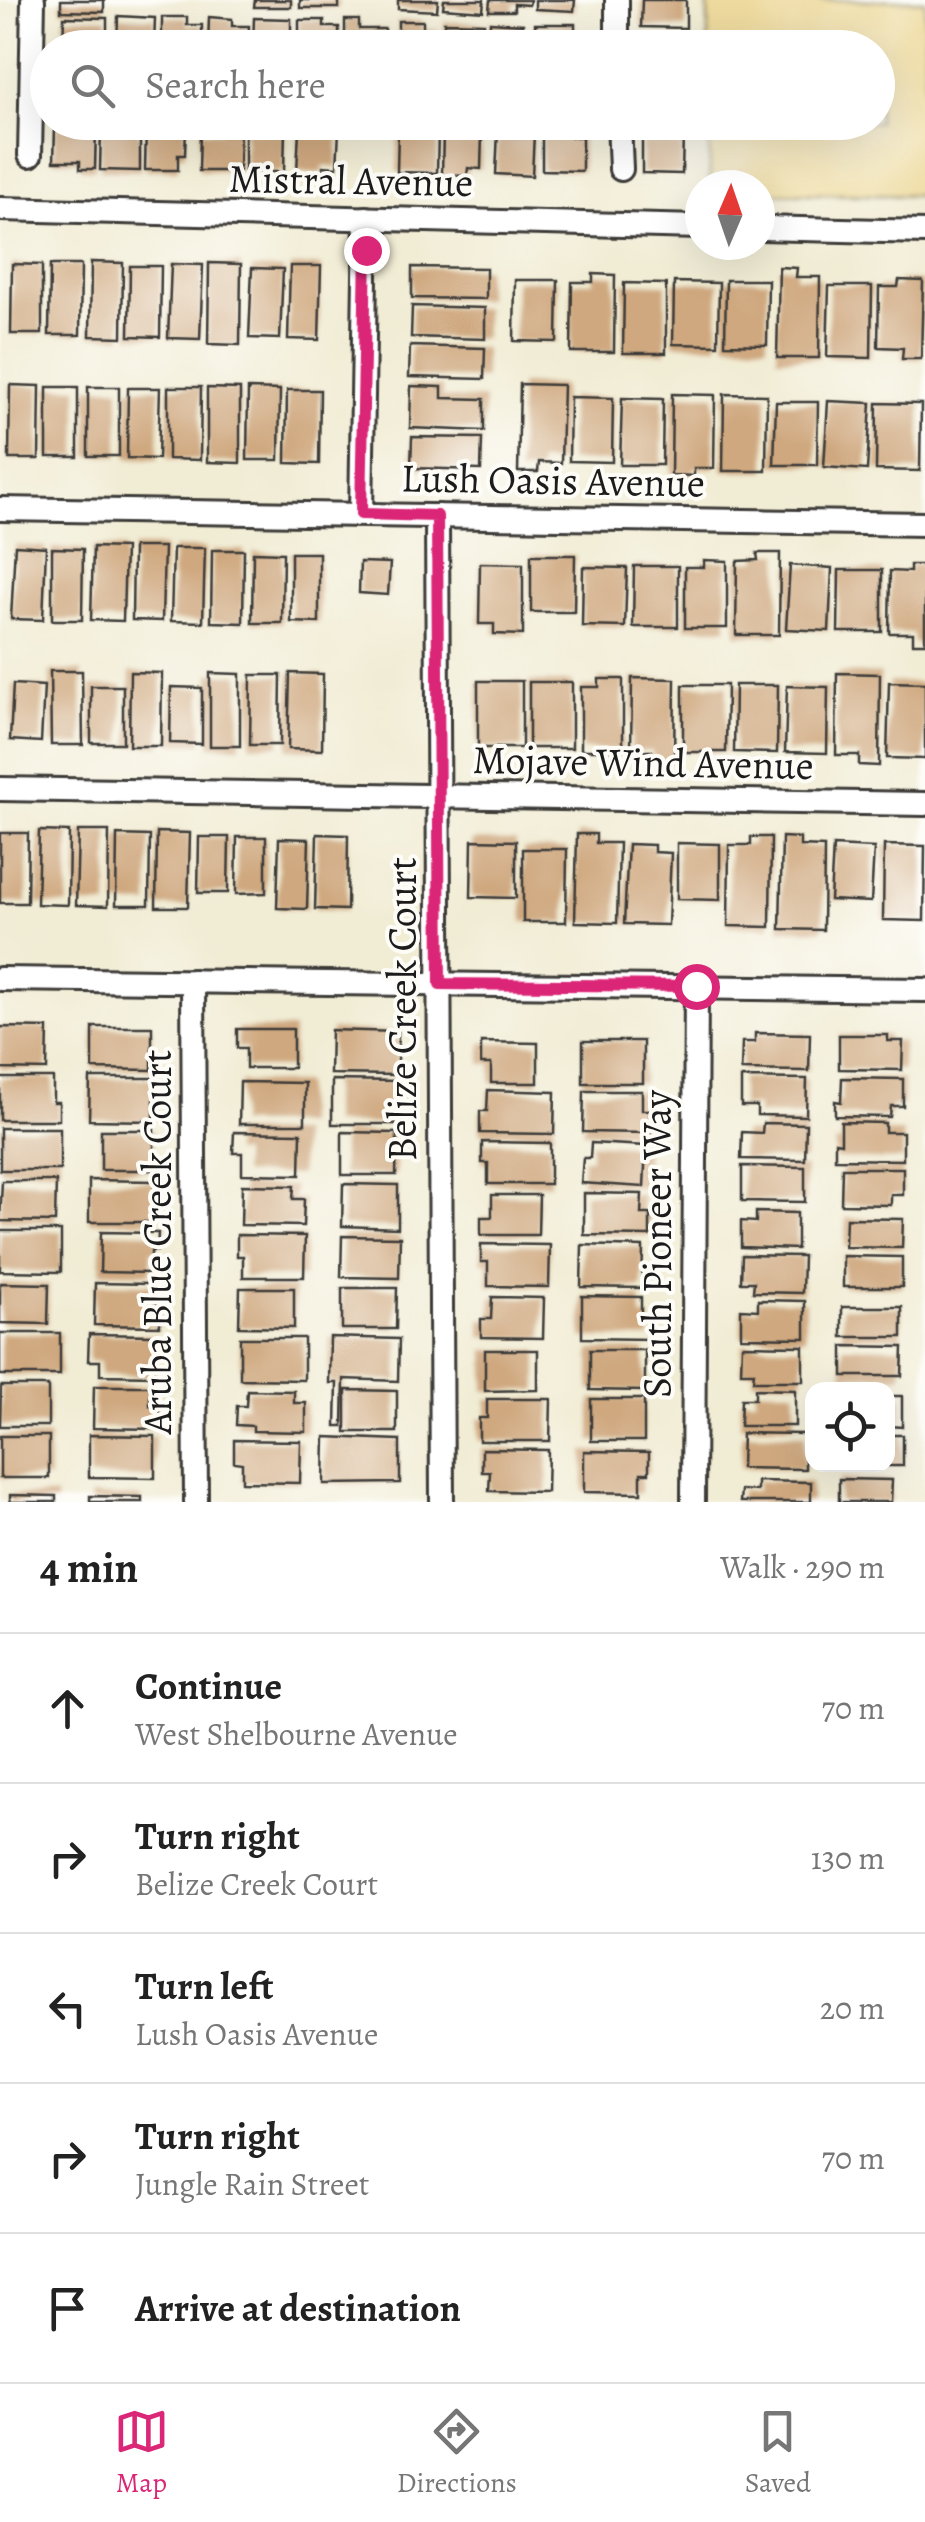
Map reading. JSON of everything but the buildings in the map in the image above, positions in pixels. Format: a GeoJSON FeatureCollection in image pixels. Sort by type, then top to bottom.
{"type":"FeatureCollection","features":[{"type":"Feature","properties":{"kind":"street"},"geometry":{"type":"LineString","coordinates":[[32,0],[34,30]]}},
{"type":"Feature","properties":{"kind":"street"},"geometry":{"type":"LineString","coordinates":[[617,0],[617,30]]}},
{"type":"Feature","properties":{"kind":"street"},"geometry":{"type":"LineString","coordinates":[[30,155],[33,140]]}},
{"type":"Feature","properties":{"kind":"street"},"geometry":{"type":"LineString","coordinates":[[620,140],[622,169]]}},
{"type":"Feature","properties":{"kind":"street","name":"Mistral Avenue"},"geometry":{"type":"LineString","coordinates":[[0,209],[685,227]]}},
{"type":"Feature","properties":{"kind":"street"},"geometry":{"type":"LineString","coordinates":[[361,514],[366,218]]}},
{"type":"Feature","properties":{"kind":"street"},"geometry":{"type":"LineString","coordinates":[[775,228],[925,232]]}},
{"type":"Feature","properties":{"kind":"street","name":"Lush Oasis Avenue"},"geometry":{"type":"LineString","coordinates":[[0,508],[925,524]]}},
{"type":"Feature","properties":{"kind":"street","name":"Belize Creek Court"},"geometry":{"type":"LineString","coordinates":[[437,516],[442,1502]]}},
{"type":"Feature","properties":{"kind":"street","name":"Mojave Wind Avenue"},"geometry":{"type":"LineString","coordinates":[[0,789],[925,804]]}},
{"type":"Feature","properties":{"kind":"street"},"geometry":{"type":"LineString","coordinates":[[0,979],[925,990]]}},
{"type":"Feature","properties":{"kind":"street","name":"Aruba Blue Creek Court"},"geometry":{"type":"LineString","coordinates":[[194,981],[196,1502]]}},
{"type":"Feature","properties":{"kind":"street","name":"South Pioneer Way"},"geometry":{"type":"LineString","coordinates":[[693,1502],[696,986]]}},
{"type":"Feature","properties":{"kind":"sand"},"geometry":{"type":"Polygon","coordinates":[[[708,0],[925,0],[925,196],[775,193],[775,170],[710,170],[709,140],[895,140],[895,30],[708,30],[708,0]]]}},
{"type":"Feature","properties":{"kind":"route"},"geometry":{"type":"LineString","coordinates":[[366,250],[361,514],[437,516],[440,984],[696,986]]}}]}
